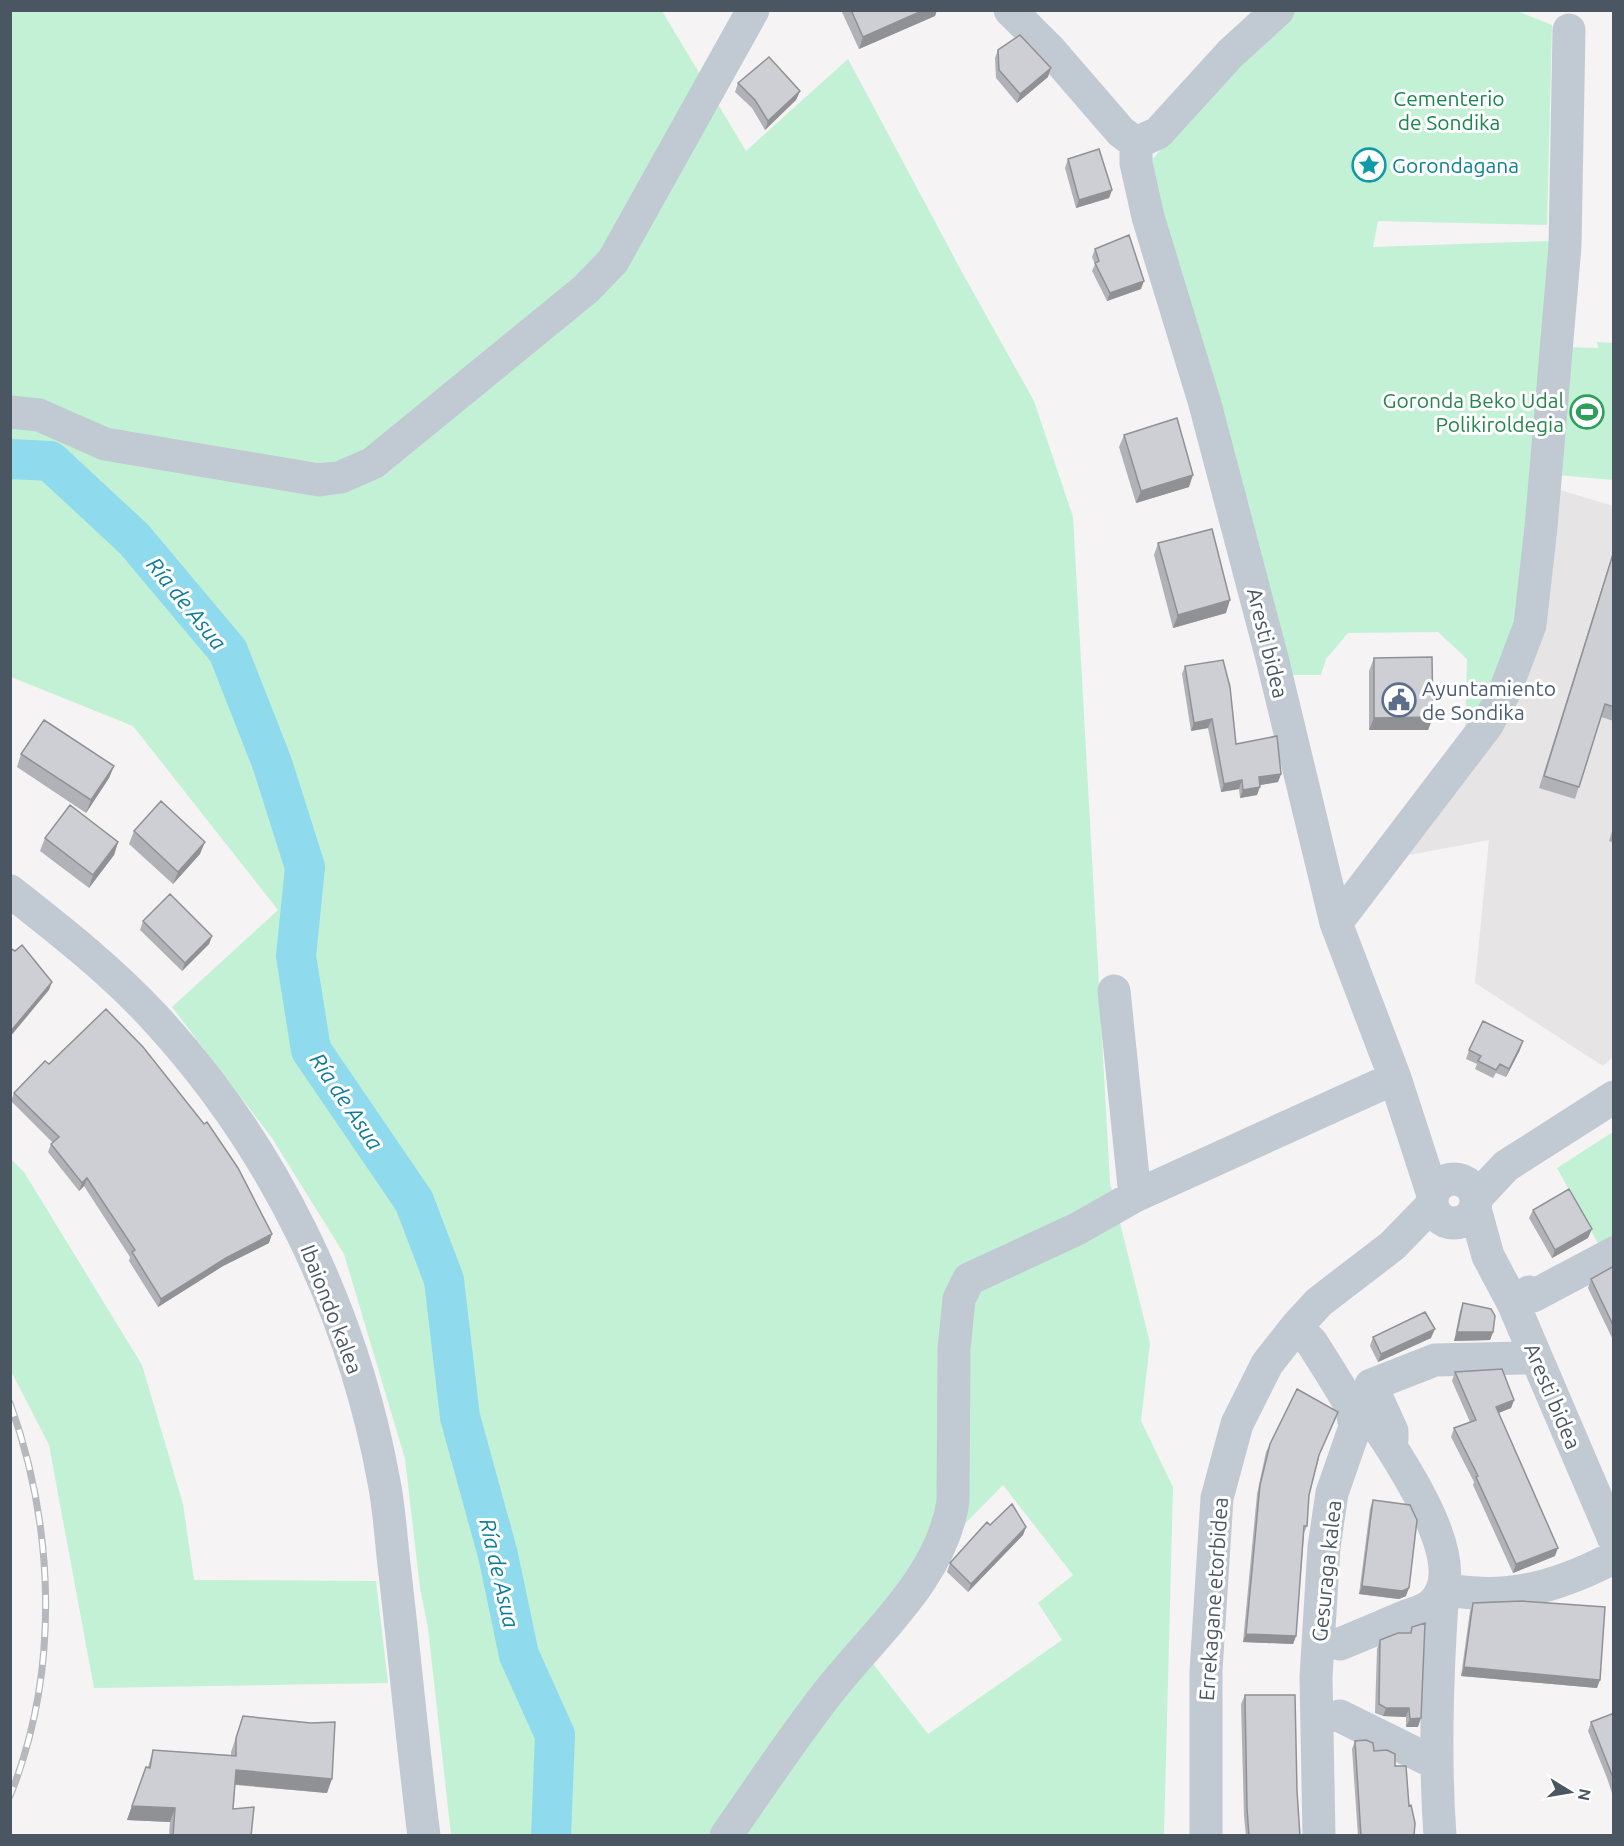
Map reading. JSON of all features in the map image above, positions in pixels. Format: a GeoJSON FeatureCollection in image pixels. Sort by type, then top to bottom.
{"type":"FeatureCollection","features":[{"type":"Feature","properties":{"kind":"street"},"geometry":{"type":"LineString","coordinates":[[10,412],[39,415],[105,444],[319,480],[341,477],[373,463],[586,289],[614,261],[753,10]]}},
{"type":"Feature","properties":{"kind":"street"},"geometry":{"type":"LineString","coordinates":[[1010,10],[1051,51],[1121,132],[1137,142],[1158,133],[1230,54],[1278,10]]}},
{"type":"Feature","properties":{"kind":"street"},"geometry":{"type":"LineString","coordinates":[[1336,923],[1487,725],[1505,691],[1530,625],[1541,527],[1565,246],[1569,30]]}},
{"type":"Feature","properties":{"kind":"street","name":"Aresti bidea"},"geometry":{"type":"LineString","coordinates":[[1137,142],[1136,164],[1148,217],[1180,329],[1205,404],[1273,662],[1336,923],[1416,1138],[1488,1256],[1513,1303],[1611,1549]]}},
{"type":"Feature","properties":{"kind":"street","name":"Ibaiondo kalea"},"geometry":{"type":"LineString","coordinates":[[10,891],[81,947],[154,1017],[182,1049],[221,1099],[263,1161],[304,1236],[321,1274],[356,1368],[385,1484],[424,1836]]}},
{"type":"Feature","properties":{"kind":"street"},"geometry":{"type":"LineString","coordinates":[[1114,991],[1135,1196]]}},
{"type":"Feature","properties":{"kind":"street"},"geometry":{"type":"LineString","coordinates":[[726,1836],[782,1754],[926,1571],[950,1524],[953,1501],[954,1349],[959,1299],[969,1279],[1077,1229],[1135,1196],[1395,1078]]}},
{"type":"Feature","properties":{"kind":"street"},"geometry":{"type":"LineString","coordinates":[[1453,1201],[1614,1097]]}},
{"type":"Feature","properties":{"kind":"street","name":"Errekagane etorbidea"},"geometry":{"type":"LineString","coordinates":[[1206,1836],[1206,1671],[1217,1498],[1237,1424],[1267,1364],[1319,1302],[1453,1201]]}},
{"type":"Feature","properties":{"kind":"street"},"geometry":{"type":"LineString","coordinates":[[1513,1303],[1529,1292],[1533,1296],[1614,1253]]}},
{"type":"Feature","properties":{"kind":"street","name":"Gesuraga kalea"},"geometry":{"type":"LineString","coordinates":[[1296,1327],[1312,1342],[1351,1406],[1355,1427],[1332,1493],[1324,1547],[1316,1677],[1319,1836]]}},
{"type":"Feature","properties":{"kind":"street"},"geometry":{"type":"LineString","coordinates":[[1440,1836],[1436,1684],[1445,1567],[1437,1535],[1408,1473],[1382,1434],[1392,1431],[1371,1385],[1435,1360],[1523,1358]]}},
{"type":"Feature","properties":{"kind":"street"},"geometry":{"type":"LineString","coordinates":[[1443,1589],[1473,1595],[1536,1590],[1574,1577],[1611,1549]]}},
{"type":"Feature","properties":{"kind":"street"},"geometry":{"type":"LineString","coordinates":[[1340,1644],[1430,1606],[1443,1589]]}},
{"type":"Feature","properties":{"kind":"street"},"geometry":{"type":"LineString","coordinates":[[1340,1716],[1437,1764]]}},
{"type":"Feature","properties":{"kind":"shaded area"},"geometry":{"type":"Polygon","coordinates":[[[1554,488],[1613,506],[1614,1056],[1603,1066],[1475,983],[1489,840],[1409,855],[1496,730],[1554,488]]]}},
{"type":"Feature","properties":{"kind":"green space"},"geometry":{"type":"Polygon","coordinates":[[[10,11],[662,11],[746,151],[848,59],[1034,401],[1073,517],[1110,1183],[1150,1343],[1141,1421],[1173,1487],[1164,1835],[451,1835],[428,1628],[420,1588],[405,1459],[344,1254],[272,1138],[172,1007],[278,910],[133,726],[11,677],[10,11]],[[1003,1485],[950,1539],[870,1660],[928,1734],[1062,1640],[1038,1603],[1073,1575],[1003,1485]]]}},
{"type":"Feature","properties":{"kind":"green space","name":"Cementerio de Sondika"},"geometry":{"type":"Polygon","coordinates":[[[1294,11],[1517,11],[1552,25],[1547,225],[1378,221],[1373,247],[1550,241],[1519,625],[1490,704],[1465,735],[1467,659],[1438,632],[1348,633],[1326,659],[1321,675],[1292,675],[1147,166],[1247,47],[1294,11]]]}},
{"type":"Feature","properties":{"kind":"green space","name":"Goronda Beko Udal Polikiroldegia"},"geometry":{"type":"Polygon","coordinates":[[[1597,342],[1613,343],[1613,480],[1558,475],[1564,347],[1598,348],[1597,342]]]}},
{"type":"Feature","properties":{"kind":"green space"},"geometry":{"type":"Polygon","coordinates":[[[1613,1132],[1613,1253],[1605,1256],[1557,1168],[1613,1132]]]}},
{"type":"Feature","properties":{"kind":"green space"},"geometry":{"type":"Polygon","coordinates":[[[11,1159],[24,1172],[142,1365],[183,1504],[194,1580],[376,1581],[388,1683],[94,1688],[49,1445],[11,1371],[11,1159]]]}},
{"type":"Feature","properties":{"kind":"building"},"geometry":{"type":"Polygon","coordinates":[[[851,10],[924,10],[863,37],[851,10]]]}},
{"type":"Feature","properties":{"kind":"building"},"geometry":{"type":"Polygon","coordinates":[[[1020,35],[1051,68],[1020,94],[999,70],[998,50],[1020,35]]]}},
{"type":"Feature","properties":{"kind":"building"},"geometry":{"type":"Polygon","coordinates":[[[769,57],[800,91],[768,121],[755,100],[738,83],[769,57]]]}},
{"type":"Feature","properties":{"kind":"building"},"geometry":{"type":"Polygon","coordinates":[[[1099,149],[1112,190],[1079,200],[1068,159],[1099,149]]]}},
{"type":"Feature","properties":{"kind":"building"},"geometry":{"type":"Polygon","coordinates":[[[1129,235],[1144,281],[1110,293],[1095,263],[1099,261],[1095,249],[1129,235]]]}},
{"type":"Feature","properties":{"kind":"building"},"geometry":{"type":"Polygon","coordinates":[[[1177,418],[1193,475],[1141,491],[1124,435],[1177,418]]]}},
{"type":"Feature","properties":{"kind":"building"},"geometry":{"type":"Polygon","coordinates":[[[1212,529],[1230,600],[1178,615],[1158,543],[1212,529]]]}},
{"type":"Feature","properties":{"kind":"building"},"geometry":{"type":"Polygon","coordinates":[[[1614,551],[1614,707],[1605,704],[1579,787],[1544,776],[1614,551]]]}},
{"type":"Feature","properties":{"kind":"building","name":"Ayuntamiento de Sondika"},"geometry":{"type":"Polygon","coordinates":[[[1432,657],[1433,717],[1374,718],[1374,658],[1432,657]]]}},
{"type":"Feature","properties":{"kind":"building"},"geometry":{"type":"Polygon","coordinates":[[[1223,660],[1230,687],[1236,744],[1277,736],[1281,774],[1259,777],[1260,787],[1243,790],[1242,780],[1224,784],[1212,719],[1194,723],[1185,666],[1223,660]]]}},
{"type":"Feature","properties":{"kind":"building"},"geometry":{"type":"Polygon","coordinates":[[[44,720],[114,766],[91,800],[21,754],[44,720]]]}},
{"type":"Feature","properties":{"kind":"building"},"geometry":{"type":"Polygon","coordinates":[[[161,801],[205,842],[178,872],[134,831],[161,801]]]}},
{"type":"Feature","properties":{"kind":"building"},"geometry":{"type":"Polygon","coordinates":[[[70,805],[118,842],[93,875],[45,838],[70,805]]]}},
{"type":"Feature","properties":{"kind":"building"},"geometry":{"type":"Polygon","coordinates":[[[170,894],[212,936],[185,963],[143,921],[170,894]]]}},
{"type":"Feature","properties":{"kind":"building"},"geometry":{"type":"Polygon","coordinates":[[[22,945],[52,982],[10,1032],[10,948],[15,951],[22,945]]]}},
{"type":"Feature","properties":{"kind":"building"},"geometry":{"type":"Polygon","coordinates":[[[106,1009],[143,1047],[204,1124],[207,1122],[238,1168],[272,1234],[226,1258],[161,1299],[132,1252],[135,1250],[87,1178],[82,1183],[51,1144],[59,1137],[14,1093],[45,1061],[49,1064],[106,1009]]]}},
{"type":"Feature","properties":{"kind":"building"},"geometry":{"type":"Polygon","coordinates":[[[1483,1021],[1523,1041],[1509,1069],[1500,1064],[1496,1070],[1478,1061],[1481,1056],[1469,1050],[1483,1021]]]}},
{"type":"Feature","properties":{"kind":"building"},"geometry":{"type":"Polygon","coordinates":[[[1569,1189],[1592,1229],[1555,1250],[1533,1210],[1569,1189]]]}},
{"type":"Feature","properties":{"kind":"building"},"geometry":{"type":"Polygon","coordinates":[[[1614,1266],[1614,1327],[1591,1279],[1614,1266]]]}},
{"type":"Feature","properties":{"kind":"building"},"geometry":{"type":"Polygon","coordinates":[[[1463,1303],[1491,1309],[1495,1316],[1493,1332],[1457,1332],[1463,1303]]]}},
{"type":"Feature","properties":{"kind":"building"},"geometry":{"type":"Polygon","coordinates":[[[1425,1312],[1435,1329],[1381,1354],[1373,1337],[1425,1312]]]}},
{"type":"Feature","properties":{"kind":"building"},"geometry":{"type":"Polygon","coordinates":[[[1502,1369],[1514,1400],[1496,1407],[1558,1548],[1516,1564],[1476,1477],[1478,1476],[1454,1428],[1476,1420],[1455,1372],[1502,1369]]]}},
{"type":"Feature","properties":{"kind":"building"},"geometry":{"type":"Polygon","coordinates":[[[1297,1389],[1338,1412],[1319,1455],[1309,1495],[1307,1526],[1304,1526],[1296,1636],[1246,1634],[1260,1485],[1270,1444],[1297,1389]]]}},
{"type":"Feature","properties":{"kind":"building"},"geometry":{"type":"Polygon","coordinates":[[[1373,1500],[1410,1505],[1417,1520],[1409,1588],[1402,1591],[1362,1586],[1373,1500]]]}},
{"type":"Feature","properties":{"kind":"building"},"geometry":{"type":"Polygon","coordinates":[[[1012,1504],[1026,1527],[971,1584],[950,1563],[987,1522],[990,1525],[1012,1504]]]}},
{"type":"Feature","properties":{"kind":"building"},"geometry":{"type":"Polygon","coordinates":[[[1522,1601],[1605,1607],[1600,1680],[1464,1667],[1473,1603],[1522,1601]]]}},
{"type":"Feature","properties":{"kind":"building"},"geometry":{"type":"Polygon","coordinates":[[[1425,1623],[1421,1718],[1410,1719],[1409,1708],[1386,1708],[1379,1704],[1380,1640],[1398,1633],[1411,1633],[1412,1627],[1425,1623]]]}},
{"type":"Feature","properties":{"kind":"building"},"geometry":{"type":"Polygon","coordinates":[[[1245,1695],[1295,1695],[1300,1836],[1249,1836],[1245,1695]]]}},
{"type":"Feature","properties":{"kind":"building"},"geometry":{"type":"Polygon","coordinates":[[[1614,1713],[1614,1780],[1591,1722],[1614,1713]]]}},
{"type":"Feature","properties":{"kind":"building"},"geometry":{"type":"Polygon","coordinates":[[[243,1716],[311,1723],[335,1722],[332,1779],[236,1770],[233,1809],[254,1807],[251,1836],[173,1836],[175,1808],[132,1806],[146,1767],[150,1768],[153,1750],[236,1756],[236,1738],[243,1716]]]}},
{"type":"Feature","properties":{"kind":"building"},"geometry":{"type":"Polygon","coordinates":[[[1366,1740],[1373,1743],[1374,1751],[1387,1750],[1395,1754],[1395,1766],[1406,1766],[1409,1806],[1411,1805],[1415,1823],[1414,1836],[1361,1836],[1355,1741],[1366,1740]]]}},
{"type":"Feature","properties":{"kind":"waterway","name":"Ría de Asua"},"geometry":{"type":"LineString","coordinates":[[10,459],[50,461],[134,539],[228,651],[272,763],[305,867],[296,956],[311,1050],[414,1201],[444,1280],[460,1417],[498,1555],[519,1655],[555,1735],[551,1836]]}},
{"type":"Feature","properties":{"kind":"railway"},"geometry":{"type":"LineString","coordinates":[[10,1403],[25,1451],[36,1500],[43,1550],[46,1600],[44,1650],[37,1700],[26,1749],[10,1796]]}},
{"type":"Feature","properties":{"kind":"place","name":"Gorondagana"},"geometry":{"type":"Point","coordinates":[1369,165]}},
{"type":"Feature","properties":{"kind":"place","name":"Goronda Beko Udal Polikiroldegia"},"geometry":{"type":"Point","coordinates":[1587,412]}},
{"type":"Feature","properties":{"kind":"place","name":"Ayuntamiento de Sondika"},"geometry":{"type":"Point","coordinates":[1399,700]}}]}
